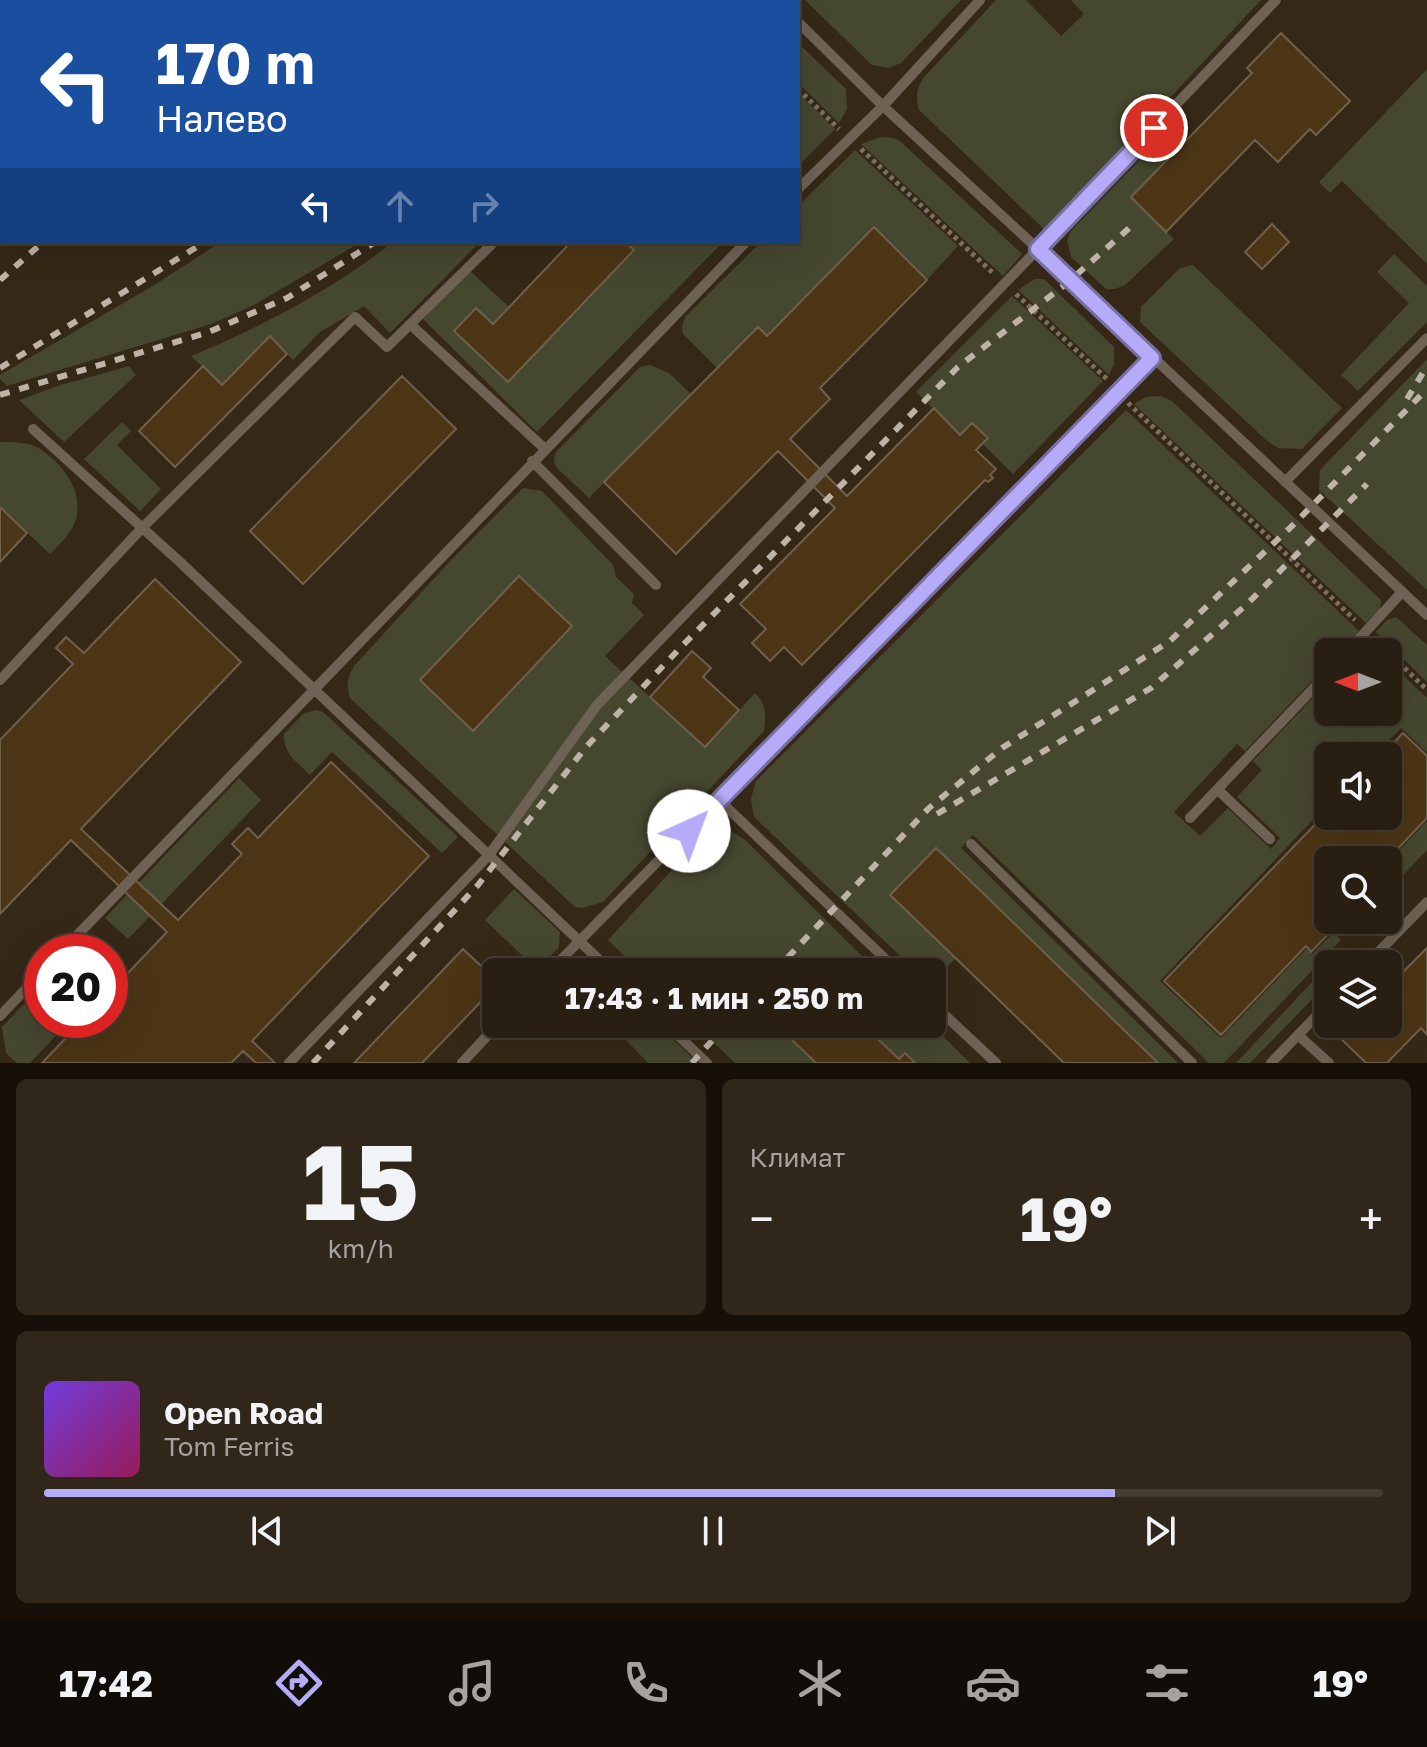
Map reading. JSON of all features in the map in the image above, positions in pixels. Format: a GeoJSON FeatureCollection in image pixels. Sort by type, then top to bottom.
{"type":"FeatureCollection","features":[{"type":"Feature","properties":{"kind":"lane"},"geometry":{"type":"LineString","coordinates":[[800,187],[883,106],[980,0]]}},
{"type":"Feature","properties":{"kind":"lane"},"geometry":{"type":"LineString","coordinates":[[289,1063],[489,855],[597,705],[1276,0]]}},
{"type":"Feature","properties":{"kind":"lane"},"geometry":{"type":"LineString","coordinates":[[800,24],[883,106],[1427,615]]}},
{"type":"Feature","properties":{"kind":"lane"},"geometry":{"type":"LineString","coordinates":[[0,680],[142,528],[355,317],[387,347],[492,244]]}},
{"type":"Feature","properties":{"kind":"lane"},"geometry":{"type":"LineString","coordinates":[[78,934],[744,244]]}},
{"type":"Feature","properties":{"kind":"lane"},"geometry":{"type":"LineString","coordinates":[[411,325],[544,448]]}},
{"type":"Feature","properties":{"kind":"lane"},"geometry":{"type":"LineString","coordinates":[[1285,482],[1427,338]]}},
{"type":"Feature","properties":{"kind":"lane"},"geometry":{"type":"LineString","coordinates":[[563,958],[1152,358]]}},
{"type":"Feature","properties":{"kind":"lane"},"geometry":{"type":"LineString","coordinates":[[33,429],[313,688],[597,958]]}},
{"type":"Feature","properties":{"kind":"lane"},"geometry":{"type":"LineString","coordinates":[[532,461],[656,585]]}},
{"type":"Feature","properties":{"kind":"lane"},"geometry":{"type":"LineString","coordinates":[[1360,638],[1402,592]]}},
{"type":"Feature","properties":{"kind":"lane"},"geometry":{"type":"LineString","coordinates":[[1190,818],[1314,688]]}},
{"type":"Feature","properties":{"kind":"lane"},"geometry":{"type":"LineString","coordinates":[[1218,790],[1270,839]]}},
{"type":"Feature","properties":{"kind":"lane"},"geometry":{"type":"LineString","coordinates":[[719,800],[884,958]]}},
{"type":"Feature","properties":{"kind":"lane"},"geometry":{"type":"LineString","coordinates":[[971,844],[1192,1063]]}},
{"type":"Feature","properties":{"kind":"lane"},"geometry":{"type":"LineString","coordinates":[[1381,950],[1427,902]]}},
{"type":"Feature","properties":{"kind":"lane"},"geometry":{"type":"LineString","coordinates":[[0,1016],[24,991]]}},
{"type":"Feature","properties":{"kind":"lane"},"geometry":{"type":"LineString","coordinates":[[946,1016],[996,1063]]}},
{"type":"Feature","properties":{"kind":"lane"},"geometry":{"type":"LineString","coordinates":[[1271,1063],[1314,1018]]}},
{"type":"Feature","properties":{"kind":"lane"},"geometry":{"type":"LineString","coordinates":[[1298,1035],[1329,1063]]}},
{"type":"Feature","properties":{"kind":"lane"},"geometry":{"type":"LineString","coordinates":[[462,1063],[485,1038]]}},
{"type":"Feature","properties":{"kind":"lane"},"geometry":{"type":"LineString","coordinates":[[681,1038],[707,1063]]}},
{"type":"Feature","properties":{"kind":"green space"},"geometry":{"type":"Polygon","coordinates":[[[805,0],[961,0],[901,63],[889,68],[872,65],[805,0]]]}},
{"type":"Feature","properties":{"kind":"green space"},"geometry":{"type":"Polygon","coordinates":[[[996,0],[1026,0],[1061,36],[1084,14],[1071,0],[1261,0],[1046,231],[919,110],[918,92],[925,76],[996,0]]]}},
{"type":"Feature","properties":{"kind":"green space"},"geometry":{"type":"Polygon","coordinates":[[[800,45],[846,89],[847,109],[839,123],[800,85],[800,45]]]}},
{"type":"Feature","properties":{"kind":"green space"},"geometry":{"type":"Polygon","coordinates":[[[1427,69],[1427,264],[1342,181],[1330,193],[1319,182],[1427,69]]]}},
{"type":"Feature","properties":{"kind":"green space"},"geometry":{"type":"Polygon","coordinates":[[[800,95],[835,129],[800,164],[800,95]]]}},
{"type":"Feature","properties":{"kind":"green space"},"geometry":{"type":"Polygon","coordinates":[[[881,137],[901,142],[1022,254],[1003,276],[861,144],[881,137]]]}},
{"type":"Feature","properties":{"kind":"green space"},"geometry":{"type":"Polygon","coordinates":[[[1183,144],[1131,197],[1174,239],[1125,285],[1106,289],[1071,257],[1067,241],[1070,232],[1154,145],[1183,144]]]}},
{"type":"Feature","properties":{"kind":"green space"},"geometry":{"type":"Polygon","coordinates":[[[855,150],[958,246],[927,280],[874,227],[767,336],[757,327],[717,368],[683,334],[685,317],[759,244],[800,244],[800,204],[855,150]]]}},
{"type":"Feature","properties":{"kind":"green space"},"geometry":{"type":"Polygon","coordinates":[[[218,244],[358,244],[254,305],[211,324],[7,386],[0,379],[0,375],[218,244]]]}},
{"type":"Feature","properties":{"kind":"green space"},"geometry":{"type":"Polygon","coordinates":[[[390,244],[478,244],[390,333],[364,306],[320,332],[293,360],[270,337],[222,385],[191,356],[296,306],[390,244]]]}},
{"type":"Feature","properties":{"kind":"green space"},"geometry":{"type":"Polygon","coordinates":[[[628,244],[721,244],[537,432],[422,318],[470,271],[509,307],[493,324],[476,308],[455,331],[508,382],[634,251],[628,244]]]}},
{"type":"Feature","properties":{"kind":"green space"},"geometry":{"type":"Polygon","coordinates":[[[1394,254],[1427,286],[1427,322],[1358,391],[1341,375],[1409,303],[1377,272],[1394,254]]]}},
{"type":"Feature","properties":{"kind":"green space"},"geometry":{"type":"Polygon","coordinates":[[[1193,265],[1342,408],[1302,449],[1278,448],[1266,440],[1140,322],[1141,307],[1180,268],[1193,265]]]}},
{"type":"Feature","properties":{"kind":"green space"},"geometry":{"type":"Polygon","coordinates":[[[1035,279],[1044,279],[1114,347],[1114,364],[1109,375],[1018,290],[1035,279]]]}},
{"type":"Feature","properties":{"kind":"green space"},"geometry":{"type":"Polygon","coordinates":[[[1012,296],[1103,381],[1013,474],[983,444],[988,438],[972,423],[960,435],[916,392],[1012,296]]]}},
{"type":"Feature","properties":{"kind":"green space"},"geometry":{"type":"Polygon","coordinates":[[[1427,359],[1427,590],[1319,490],[1320,470],[1427,359]]]}},
{"type":"Feature","properties":{"kind":"green space"},"geometry":{"type":"Polygon","coordinates":[[[650,365],[669,373],[691,394],[589,498],[558,469],[554,463],[555,453],[640,367],[650,365]]]}},
{"type":"Feature","properties":{"kind":"green space"},"geometry":{"type":"Polygon","coordinates":[[[129,366],[136,375],[64,442],[19,400],[61,385],[129,366]]]}},
{"type":"Feature","properties":{"kind":"green space"},"geometry":{"type":"Polygon","coordinates":[[[1161,396],[1172,401],[1381,600],[1380,609],[1366,623],[1134,404],[1146,397],[1161,396]]]}},
{"type":"Feature","properties":{"kind":"green space"},"geometry":{"type":"Polygon","coordinates":[[[1126,410],[1359,631],[1352,638],[1314,638],[1314,679],[1245,751],[1237,744],[1174,812],[1200,836],[1228,808],[1271,849],[1280,838],[1237,797],[1262,770],[1253,761],[1314,697],[1314,726],[1402,726],[1402,674],[1427,698],[1427,753],[1401,728],[1388,742],[1314,742],[1314,819],[1160,981],[1221,1038],[1306,949],[1312,954],[1314,952],[1314,968],[1224,1063],[1209,1063],[973,835],[961,848],[1178,1063],[1158,1063],[937,848],[891,895],[956,958],[946,968],[946,958],[902,958],[754,817],[751,799],[756,781],[1126,410]]]}},
{"type":"Feature","properties":{"kind":"green space"},"geometry":{"type":"Polygon","coordinates":[[[122,422],[131,431],[117,445],[161,489],[140,511],[84,459],[122,422]]]}},
{"type":"Feature","properties":{"kind":"green space"},"geometry":{"type":"Polygon","coordinates":[[[0,442],[37,447],[62,468],[74,487],[78,508],[76,519],[69,534],[50,554],[0,507],[0,442]]]}},
{"type":"Feature","properties":{"kind":"green space"},"geometry":{"type":"Polygon","coordinates":[[[523,488],[542,491],[613,565],[616,577],[634,594],[632,603],[644,615],[605,656],[705,747],[755,693],[762,701],[764,731],[603,902],[575,907],[350,698],[348,682],[354,666],[451,560],[523,488]],[[519,576],[420,680],[473,730],[572,626],[519,576]]]}},
{"type":"Feature","properties":{"kind":"green space"},"geometry":{"type":"Polygon","coordinates":[[[1396,617],[1427,645],[1427,682],[1402,657],[1402,638],[1382,638],[1376,632],[1387,620],[1396,617]]]}},
{"type":"Feature","properties":{"kind":"green space"},"geometry":{"type":"Polygon","coordinates":[[[323,712],[458,837],[442,853],[332,752],[310,775],[292,757],[284,734],[304,713],[323,712]]]}},
{"type":"Feature","properties":{"kind":"green space"},"geometry":{"type":"Polygon","coordinates":[[[239,778],[261,800],[128,939],[128,934],[123,934],[105,918],[239,778]]]}},
{"type":"Feature","properties":{"kind":"green space"},"geometry":{"type":"Polygon","coordinates":[[[1427,821],[1427,850],[1402,876],[1402,847],[1427,821]]]}},
{"type":"Feature","properties":{"kind":"green space"},"geometry":{"type":"Polygon","coordinates":[[[721,825],[744,839],[864,958],[627,958],[608,940],[712,826],[721,825]]]}},
{"type":"Feature","properties":{"kind":"green space"},"geometry":{"type":"Polygon","coordinates":[[[514,889],[560,932],[559,947],[548,958],[525,958],[485,920],[514,889]]]}},
{"type":"Feature","properties":{"kind":"green space"},"geometry":{"type":"Polygon","coordinates":[[[1332,934],[1341,940],[1331,950],[1316,950],[1332,934]]]}},
{"type":"Feature","properties":{"kind":"green space"},"geometry":{"type":"Polygon","coordinates":[[[1314,980],[1314,997],[1250,1063],[1236,1063],[1314,980]]]}},
{"type":"Feature","properties":{"kind":"green space"},"geometry":{"type":"Polygon","coordinates":[[[24,1004],[24,1038],[54,1038],[30,1063],[17,1063],[6,1053],[2,1027],[24,1004]]]}},
{"type":"Feature","properties":{"kind":"green space"},"geometry":{"type":"Polygon","coordinates":[[[624,1038],[672,1038],[698,1063],[648,1063],[624,1038]]]}},
{"type":"Feature","properties":{"kind":"green space"},"geometry":{"type":"Polygon","coordinates":[[[709,1038],[791,1038],[816,1063],[735,1063],[709,1038]]]}},
{"type":"Feature","properties":{"kind":"green space"},"geometry":{"type":"Polygon","coordinates":[[[877,1038],[945,1038],[970,1063],[915,1063],[899,1059],[877,1038]]]}},
{"type":"Feature","properties":{"kind":"building"},"geometry":{"type":"Polygon","coordinates":[[[1281,33],[1350,101],[1316,135],[1310,129],[1278,162],[1255,140],[1166,232],[1131,197],[1252,73],[1247,68],[1281,33]]]}},
{"type":"Feature","properties":{"kind":"building"},"geometry":{"type":"Polygon","coordinates":[[[1272,224],[1289,242],[1262,269],[1245,252],[1272,224]]]}},
{"type":"Feature","properties":{"kind":"building"},"geometry":{"type":"Polygon","coordinates":[[[874,227],[927,280],[820,388],[830,399],[790,439],[847,496],[934,408],[960,435],[972,423],[988,438],[976,450],[996,469],[990,475],[993,478],[988,482],[985,480],[802,665],[784,647],[770,661],[752,643],[766,629],[740,604],[835,508],[778,451],[676,554],[604,482],[758,327],[767,336],[874,227]]]}},
{"type":"Feature","properties":{"kind":"building"},"geometry":{"type":"Polygon","coordinates":[[[569,244],[628,244],[634,250],[508,382],[454,331],[476,308],[493,324],[569,244]]]}},
{"type":"Feature","properties":{"kind":"building"},"geometry":{"type":"Polygon","coordinates":[[[270,336],[287,354],[175,467],[139,431],[203,366],[222,385],[270,336]]]}},
{"type":"Feature","properties":{"kind":"building"},"geometry":{"type":"Polygon","coordinates":[[[402,376],[456,429],[303,584],[250,531],[402,376]]]}},
{"type":"Feature","properties":{"kind":"building"},"geometry":{"type":"Polygon","coordinates":[[[0,507],[27,533],[0,562],[0,507]]]}},
{"type":"Feature","properties":{"kind":"building"},"geometry":{"type":"Polygon","coordinates":[[[519,576],[572,626],[473,731],[420,680],[519,576]]]}},
{"type":"Feature","properties":{"kind":"building"},"geometry":{"type":"Polygon","coordinates":[[[155,579],[241,662],[81,829],[178,920],[242,854],[232,844],[248,828],[258,838],[331,762],[429,856],[252,1041],[275,1063],[256,1063],[243,1051],[231,1063],[42,1063],[66,1038],[128,1038],[128,973],[167,932],[71,840],[0,914],[0,740],[73,664],[56,648],[66,637],[84,653],[155,579]]]}},
{"type":"Feature","properties":{"kind":"building"},"geometry":{"type":"Polygon","coordinates":[[[692,651],[711,668],[703,677],[739,710],[705,747],[650,697],[692,651]]]}},
{"type":"Feature","properties":{"kind":"building"},"geometry":{"type":"Polygon","coordinates":[[[1403,733],[1427,756],[1427,818],[1400,846],[1314,846],[1314,934],[1328,934],[1311,952],[1306,946],[1221,1035],[1164,981],[1314,826],[1314,830],[1402,830],[1402,742],[1394,742],[1403,733]]]}},
{"type":"Feature","properties":{"kind":"building"},"geometry":{"type":"Polygon","coordinates":[[[936,848],[1158,1063],[1064,1063],[890,895],[936,848]]]}},
{"type":"Feature","properties":{"kind":"building"},"geometry":{"type":"Polygon","coordinates":[[[1427,948],[1427,1035],[1421,1028],[1387,1063],[1366,1063],[1340,1038],[1402,1038],[1402,973],[1427,948]]]}},
{"type":"Feature","properties":{"kind":"building"},"geometry":{"type":"Polygon","coordinates":[[[463,949],[482,967],[482,1001],[422,1063],[354,1063],[463,949]]]}},
{"type":"Feature","properties":{"kind":"building"},"geometry":{"type":"Polygon","coordinates":[[[790,1038],[877,1038],[899,1059],[905,1053],[915,1063],[816,1063],[790,1038]]]}},
{"type":"Feature","properties":{"kind":"railway"},"geometry":{"type":"LineString","coordinates":[[313,1063],[478,885],[586,747],[682,646],[958,367],[1066,284],[1135,223]]}},
{"type":"Feature","properties":{"kind":"railway"},"geometry":{"type":"LineString","coordinates":[[0,280],[41,244]]}},
{"type":"Feature","properties":{"kind":"railway"},"geometry":{"type":"LineString","coordinates":[[0,368],[202,244]]}},
{"type":"Feature","properties":{"kind":"railway"},"geometry":{"type":"LineString","coordinates":[[0,395],[209,332],[287,298],[372,244]]}},
{"type":"Feature","properties":{"kind":"railway"},"geometry":{"type":"LineString","coordinates":[[1407,399],[1427,366]]}},
{"type":"Feature","properties":{"kind":"railway"},"geometry":{"type":"LineString","coordinates":[[787,958],[929,808],[1002,748],[1170,641],[1292,526],[1427,389]]}},
{"type":"Feature","properties":{"kind":"railway"},"geometry":{"type":"LineString","coordinates":[[937,814],[1151,688],[1247,604],[1367,484]]}},
{"type":"Feature","properties":{"kind":"railway"},"geometry":{"type":"LineString","coordinates":[[692,1063],[714,1038]]}},
{"type":"Feature","properties":{"kind":"route"},"geometry":{"type":"LineString","coordinates":[[689,831],[1152,358],[1038,249],[1154,128]]}}]}
